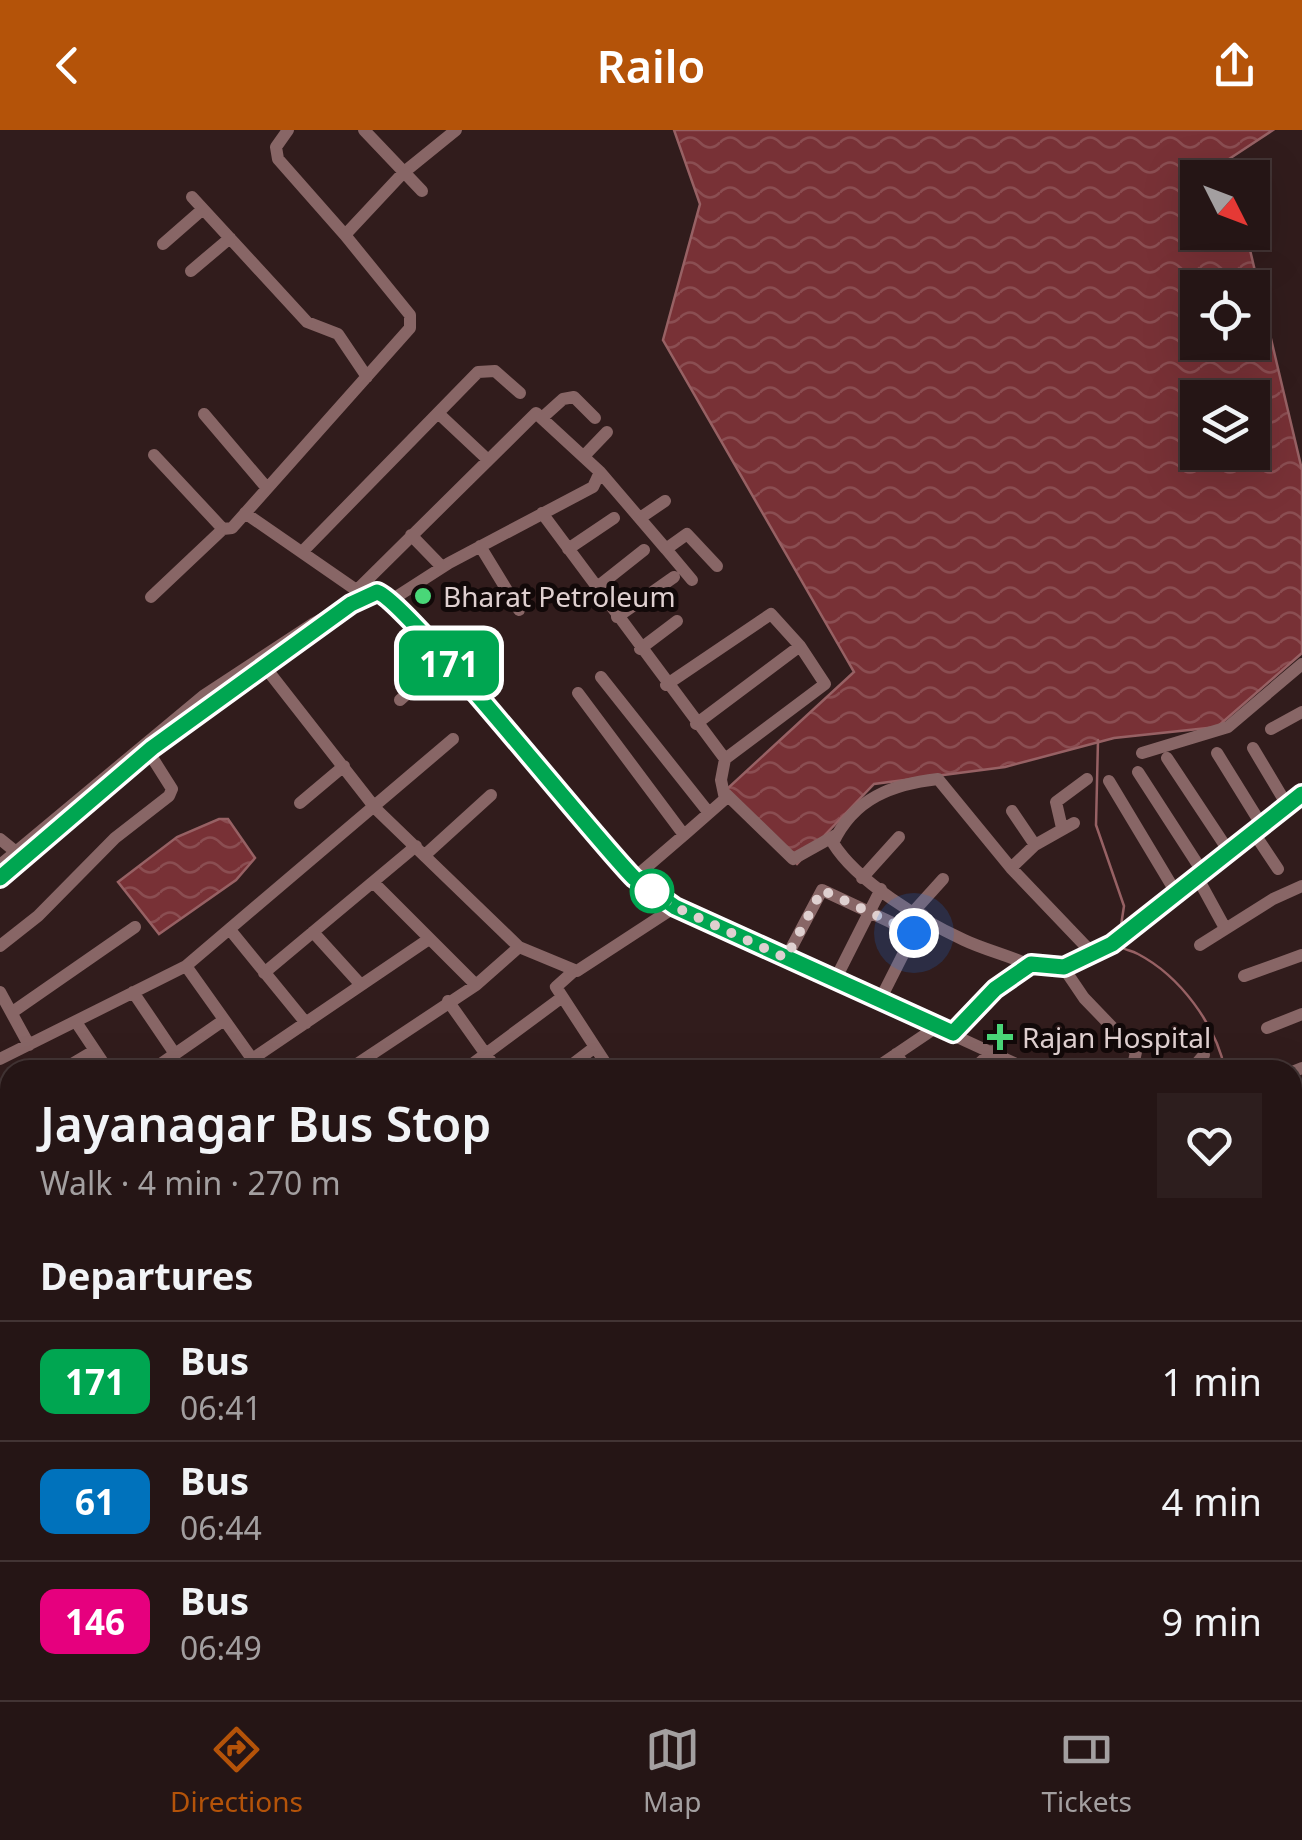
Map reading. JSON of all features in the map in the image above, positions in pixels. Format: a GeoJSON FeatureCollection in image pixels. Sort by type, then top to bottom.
{"type":"FeatureCollection","features":[{"type":"Feature","properties":{"kind":"street"},"geometry":{"type":"LineString","coordinates":[[151,597],[223,529],[232,528],[412,324],[410,315],[278,159],[276,147],[288,130]]}},
{"type":"Feature","properties":{"kind":"street"},"geometry":{"type":"LineString","coordinates":[[364,130],[422,190]]}},
{"type":"Feature","properties":{"kind":"street"},"geometry":{"type":"LineString","coordinates":[[345,235],[403,173],[456,130]]}},
{"type":"Feature","properties":{"kind":"street"},"geometry":{"type":"LineString","coordinates":[[192,197],[307,322],[338,334],[367,377]]}},
{"type":"Feature","properties":{"kind":"street"},"geometry":{"type":"LineString","coordinates":[[164,244],[203,208]]}},
{"type":"Feature","properties":{"kind":"street"},"geometry":{"type":"LineString","coordinates":[[191,271],[230,238]]}},
{"type":"Feature","properties":{"kind":"street"},"geometry":{"type":"LineString","coordinates":[[304,551],[387,460],[486,368],[520,393]]}},
{"type":"Feature","properties":{"kind":"street"},"geometry":{"type":"LineString","coordinates":[[543,417],[564,399],[574,397],[595,418]]}},
{"type":"Feature","properties":{"kind":"street"},"geometry":{"type":"LineString","coordinates":[[438,413],[488,460]]}},
{"type":"Feature","properties":{"kind":"street"},"geometry":{"type":"LineString","coordinates":[[0,878],[148,752],[357,596],[412,535],[536,413],[600,472],[692,580]]}},
{"type":"Feature","properties":{"kind":"street"},"geometry":{"type":"LineString","coordinates":[[204,414],[266,487]]}},
{"type":"Feature","properties":{"kind":"street"},"geometry":{"type":"LineString","coordinates":[[584,456],[607,432]]}},
{"type":"Feature","properties":{"kind":"street"},"geometry":{"type":"LineString","coordinates":[[154,456],[223,529]]}},
{"type":"Feature","properties":{"kind":"street"},"geometry":{"type":"LineString","coordinates":[[392,599],[442,567],[592,486],[600,472]]}},
{"type":"Feature","properties":{"kind":"street"},"geometry":{"type":"LineString","coordinates":[[640,518],[665,502]]}},
{"type":"Feature","properties":{"kind":"street"},"geometry":{"type":"LineString","coordinates":[[244,513],[304,551],[357,596]]}},
{"type":"Feature","properties":{"kind":"street"},"geometry":{"type":"LineString","coordinates":[[542,514],[666,686],[725,759]]}},
{"type":"Feature","properties":{"kind":"street"},"geometry":{"type":"LineString","coordinates":[[568,549],[614,518]]}},
{"type":"Feature","properties":{"kind":"street"},"geometry":{"type":"LineString","coordinates":[[666,548],[690,533],[717,566]]}},
{"type":"Feature","properties":{"kind":"street"},"geometry":{"type":"LineString","coordinates":[[412,535],[442,567]]}},
{"type":"Feature","properties":{"kind":"street"},"geometry":{"type":"LineString","coordinates":[[480,546],[520,610]]}},
{"type":"Feature","properties":{"kind":"street"},"geometry":{"type":"LineString","coordinates":[[596,588],[644,550]]}},
{"type":"Feature","properties":{"kind":"street"},"geometry":{"type":"LineString","coordinates":[[617,617],[674,577]]}},
{"type":"Feature","properties":{"kind":"street"},"geometry":{"type":"LineString","coordinates":[[0,865],[188,707],[357,596],[377,592],[392,599],[634,878],[675,907]]}},
{"type":"Feature","properties":{"kind":"street"},"geometry":{"type":"LineString","coordinates":[[666,686],[765,616],[776,616],[824,684],[725,759],[721,786],[793,859],[836,836]]}},
{"type":"Feature","properties":{"kind":"street"},"geometry":{"type":"LineString","coordinates":[[640,649],[677,621]]}},
{"type":"Feature","properties":{"kind":"street"},"geometry":{"type":"LineString","coordinates":[[420,632],[440,664],[609,864],[643,892],[1010,1060]]}},
{"type":"Feature","properties":{"kind":"street"},"geometry":{"type":"LineString","coordinates":[[696,724],[800,646]]}},
{"type":"Feature","properties":{"kind":"street"},"geometry":{"type":"LineString","coordinates":[[400,700],[440,664]]}},
{"type":"Feature","properties":{"kind":"street"},"geometry":{"type":"LineString","coordinates":[[1142,753],[1228,727],[1302,664]]}},
{"type":"Feature","properties":{"kind":"street"},"geometry":{"type":"LineString","coordinates":[[265,667],[376,809],[519,947],[574,970]]}},
{"type":"Feature","properties":{"kind":"street"},"geometry":{"type":"LineString","coordinates":[[601,677],[709,813]]}},
{"type":"Feature","properties":{"kind":"street"},"geometry":{"type":"LineString","coordinates":[[578,693],[684,835]]}},
{"type":"Feature","properties":{"kind":"street"},"geometry":{"type":"LineString","coordinates":[[1271,730],[1302,712]]}},
{"type":"Feature","properties":{"kind":"street"},"geometry":{"type":"LineString","coordinates":[[0,1059],[186,966],[376,809],[454,739]]}},
{"type":"Feature","properties":{"kind":"street"},"geometry":{"type":"LineString","coordinates":[[1253,748],[1287,805]]}},
{"type":"Feature","properties":{"kind":"street"},"geometry":{"type":"LineString","coordinates":[[0,946],[38,916],[115,838],[170,796],[172,789],[148,752]]}},
{"type":"Feature","properties":{"kind":"street"},"geometry":{"type":"LineString","coordinates":[[1217,752],[1278,869]]}},
{"type":"Feature","properties":{"kind":"street"},"geometry":{"type":"LineString","coordinates":[[1167,758],[1228,850]]}},
{"type":"Feature","properties":{"kind":"street"},"geometry":{"type":"LineString","coordinates":[[300,802],[344,766]]}},
{"type":"Feature","properties":{"kind":"street"},"geometry":{"type":"LineString","coordinates":[[1138,772],[1199,873],[1225,928]]}},
{"type":"Feature","properties":{"kind":"street"},"geometry":{"type":"LineString","coordinates":[[1095,956],[1011,868],[938,778],[895,784],[869,800],[836,836],[833,843],[862,878],[966,941],[995,948],[1030,965],[1064,967],[1095,956],[1112,944],[1302,794]]}},
{"type":"Feature","properties":{"kind":"street"},"geometry":{"type":"LineString","coordinates":[[1011,868],[1036,844],[1068,826],[1056,802],[1087,780]]}},
{"type":"Feature","properties":{"kind":"street"},"geometry":{"type":"LineString","coordinates":[[1109,781],[1175,892]]}},
{"type":"Feature","properties":{"kind":"street"},"geometry":{"type":"LineString","coordinates":[[264,973],[373,882],[421,850],[491,794]]}},
{"type":"Feature","properties":{"kind":"street"},"geometry":{"type":"LineString","coordinates":[[634,878],[726,794]]}},
{"type":"Feature","properties":{"kind":"street"},"geometry":{"type":"LineString","coordinates":[[1012,811],[1036,844]]}},
{"type":"Feature","properties":{"kind":"street"},"geometry":{"type":"LineString","coordinates":[[862,878],[899,837]]}},
{"type":"Feature","properties":{"kind":"street"},"geometry":{"type":"LineString","coordinates":[[0,839],[16,852]]}},
{"type":"Feature","properties":{"kind":"street"},"geometry":{"type":"LineString","coordinates":[[880,1000],[914,933],[919,913],[943,879]]}},
{"type":"Feature","properties":{"kind":"street"},"geometry":{"type":"LineString","coordinates":[[373,882],[476,984]]}},
{"type":"Feature","properties":{"kind":"street"},"geometry":{"type":"LineString","coordinates":[[1200,945],[1302,886]]}},
{"type":"Feature","properties":{"kind":"street"},"geometry":{"type":"LineString","coordinates":[[835,980],[880,889]]}},
{"type":"Feature","properties":{"kind":"street"},"geometry":{"type":"LineString","coordinates":[[786,958],[822,890],[914,933]]}},
{"type":"Feature","properties":{"kind":"street"},"geometry":{"type":"LineString","coordinates":[[603,1060],[556,987],[574,970],[675,907]]}},
{"type":"Feature","properties":{"kind":"street"},"geometry":{"type":"LineString","coordinates":[[14,1011],[134,927]]}},
{"type":"Feature","properties":{"kind":"street"},"geometry":{"type":"LineString","coordinates":[[231,931],[306,1023]]}},
{"type":"Feature","properties":{"kind":"street"},"geometry":{"type":"LineString","coordinates":[[314,932],[361,985]]}},
{"type":"Feature","properties":{"kind":"street"},"geometry":{"type":"LineString","coordinates":[[261,1060],[306,1023],[429,939]]}},
{"type":"Feature","properties":{"kind":"street"},"geometry":{"type":"LineString","coordinates":[[363,1060],[476,984],[519,947]]}},
{"type":"Feature","properties":{"kind":"street"},"geometry":{"type":"LineString","coordinates":[[1244,976],[1302,955]]}},
{"type":"Feature","properties":{"kind":"street"},"geometry":{"type":"LineString","coordinates":[[953,1033],[995,989],[1030,965]]}},
{"type":"Feature","properties":{"kind":"street"},"geometry":{"type":"LineString","coordinates":[[186,966],[253,1060]]}},
{"type":"Feature","properties":{"kind":"street"},"geometry":{"type":"LineString","coordinates":[[1064,967],[1084,998],[1136,1052],[1134,1060]]}},
{"type":"Feature","properties":{"kind":"street"},"geometry":{"type":"LineString","coordinates":[[0,992],[14,1011],[29,1045]]}},
{"type":"Feature","properties":{"kind":"street"},"geometry":{"type":"LineString","coordinates":[[133,992],[176,1054]]}},
{"type":"Feature","properties":{"kind":"street"},"geometry":{"type":"LineString","coordinates":[[478,1060],[561,998]]}},
{"type":"Feature","properties":{"kind":"street"},"geometry":{"type":"LineString","coordinates":[[448,1002],[491,1060]]}},
{"type":"Feature","properties":{"kind":"street"},"geometry":{"type":"LineString","coordinates":[[1268,1028],[1302,1014]]}},
{"type":"Feature","properties":{"kind":"street"},"geometry":{"type":"LineString","coordinates":[[167,1060],[224,1020]]}},
{"type":"Feature","properties":{"kind":"street"},"geometry":{"type":"LineString","coordinates":[[76,1022],[101,1060]]}},
{"type":"Feature","properties":{"kind":"street"},"geometry":{"type":"LineString","coordinates":[[887,1060],[938,1026]]}},
{"type":"Feature","properties":{"kind":"street"},"geometry":{"type":"LineString","coordinates":[[578,1060],[594,1047]]}},
{"type":"Feature","properties":{"kind":"street"},"geometry":{"type":"LineString","coordinates":[[79,1060],[94,1051]]}},
{"type":"Feature","properties":{"kind":"street"},"geometry":{"type":"LineString","coordinates":[[985,1060],[995,1052]]}},
{"type":"Feature","properties":{"kind":"street"},"geometry":{"type":"LineString","coordinates":[[995,1052],[1017,1060]]}},
{"type":"Feature","properties":{"kind":"street"},"geometry":{"type":"LineString","coordinates":[[896,1054],[900,1060]]}},
{"type":"Feature","properties":{"kind":"street"},"geometry":{"type":"LineString","coordinates":[[1200,1060],[1204,1055]]}},
{"type":"Feature","properties":{"kind":"water"},"geometry":{"type":"Polygon","coordinates":[[[674,130],[1273,130],[1229,160],[1180,160],[1180,250],[1250,250],[1255,270],[1180,270],[1180,360],[1270,360],[1270,335],[1302,470],[1302,653],[1217,727],[1114,738],[1005,767],[874,784],[797,864],[727,789],[854,672],[663,340],[700,204],[674,130]]]}},
{"type":"Feature","properties":{"kind":"water"},"geometry":{"type":"Polygon","coordinates":[[[228,819],[255,858],[236,880],[159,934],[118,882],[177,837],[228,819]]]}},
{"type":"Feature","properties":{"kind":"waterway"},"geometry":{"type":"LineString","coordinates":[[1098,740],[1096,825],[1124,906],[1120,932]]}},
{"type":"Feature","properties":{"kind":"waterway"},"geometry":{"type":"LineString","coordinates":[[1119,945],[1153,963],[1182,989],[1205,1019],[1222,1060]]}},
{"type":"Feature","properties":{"kind":"bus line","name":"171"},"geometry":{"type":"LineString","coordinates":[[0,878],[201,711],[319,631],[351,604],[377,592],[398,604],[436,646],[490,714],[634,878],[675,907],[953,1033],[995,989],[1031,964],[1064,967],[1095,956],[1302,794]]}},
{"type":"Feature","properties":{"kind":"place","name":"Bharat Petroleum"},"geometry":{"type":"Point","coordinates":[423,596]}},
{"type":"Feature","properties":{"kind":"place","name":"Rajan Hospital"},"geometry":{"type":"Point","coordinates":[1000,1037]}},
{"type":"Feature","properties":{"kind":"route"},"geometry":{"type":"LineString","coordinates":[[652,891],[675,907],[786,958],[822,890],[914,933]]}}]}
